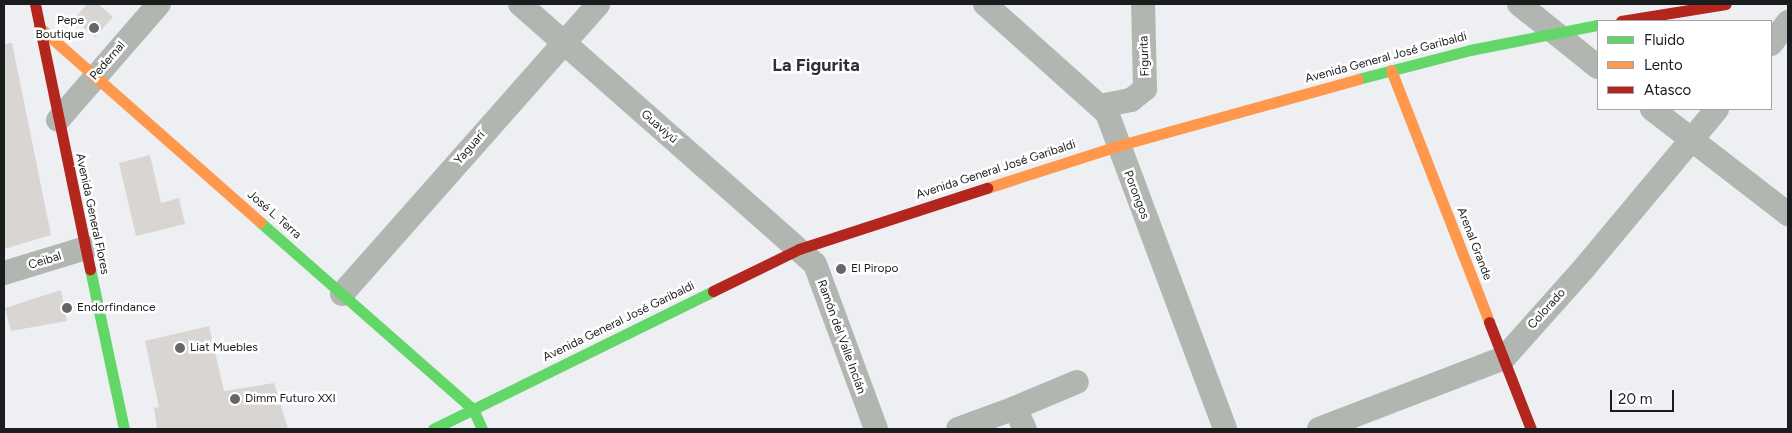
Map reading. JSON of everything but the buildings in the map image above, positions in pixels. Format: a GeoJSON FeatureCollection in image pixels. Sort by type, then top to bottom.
{"type":"FeatureCollection","features":[{"type":"Feature","properties":{"kind":"street","name":"Avenida General Flores"},"geometry":{"type":"LineString","coordinates":[[34,4],[124,429]]}},
{"type":"Feature","properties":{"kind":"street","name":"Pedernal"},"geometry":{"type":"LineString","coordinates":[[58,120],[159,4]]}},
{"type":"Feature","properties":{"kind":"street","name":"Guaviyú"},"geometry":{"type":"LineString","coordinates":[[520,4],[799,249]]}},
{"type":"Feature","properties":{"kind":"street","name":"Yaguarí"},"geometry":{"type":"LineString","coordinates":[[342,294],[599,4]]}},
{"type":"Feature","properties":{"kind":"street","name":"Porongos"},"geometry":{"type":"LineString","coordinates":[[985,4],[1100,106],[1114,127],[1117,146],[1225,429]]}},
{"type":"Feature","properties":{"kind":"street","name":"Figurita"},"geometry":{"type":"LineString","coordinates":[[1100,106],[1131,100],[1146,89],[1143,4]]}},
{"type":"Feature","properties":{"kind":"street"},"geometry":{"type":"LineString","coordinates":[[1519,4],[1597,66]]}},
{"type":"Feature","properties":{"kind":"street"},"geometry":{"type":"LineString","coordinates":[[1627,20],[1726,4]]}},
{"type":"Feature","properties":{"kind":"street"},"geometry":{"type":"LineString","coordinates":[[1772,43],[1788,22]]}},
{"type":"Feature","properties":{"kind":"street","name":"Avenida General José Garibaldi"},"geometry":{"type":"LineString","coordinates":[[433,429],[799,249],[1117,146],[1391,70],[1554,32],[1597,25]]}},
{"type":"Feature","properties":{"kind":"street","name":"José L. Terra"},"geometry":{"type":"LineString","coordinates":[[40,27],[473,409],[482,429]]}},
{"type":"Feature","properties":{"kind":"street","name":"Arenal Grande"},"geometry":{"type":"LineString","coordinates":[[1391,70],[1531,429]]}},
{"type":"Feature","properties":{"kind":"street"},"geometry":{"type":"LineString","coordinates":[[1653,110],[1788,214]]}},
{"type":"Feature","properties":{"kind":"street","name":"Colorado"},"geometry":{"type":"LineString","coordinates":[[1319,429],[1504,358],[1585,267],[1716,110]]}},
{"type":"Feature","properties":{"kind":"street","name":"Ceibal"},"geometry":{"type":"LineString","coordinates":[[4,273],[86,248]]}},
{"type":"Feature","properties":{"kind":"street","name":"Ramón del Valle Inclán"},"geometry":{"type":"LineString","coordinates":[[799,249],[815,264],[876,429]]}},
{"type":"Feature","properties":{"kind":"street"},"geometry":{"type":"LineString","coordinates":[[958,429],[1077,382]]}},
{"type":"Feature","properties":{"kind":"street"},"geometry":{"type":"LineString","coordinates":[[1015,408],[1024,429]]}},
{"type":"Feature","properties":{"kind":"traffic: fast"},"geometry":{"type":"LineString","coordinates":[[1358,79],[1470,50],[1597,25]]}},
{"type":"Feature","properties":{"kind":"traffic: fast"},"geometry":{"type":"LineString","coordinates":[[260,222],[473,409],[482,429]]}},
{"type":"Feature","properties":{"kind":"traffic: fast"},"geometry":{"type":"LineString","coordinates":[[90,269],[124,429]]}},
{"type":"Feature","properties":{"kind":"traffic: fast"},"geometry":{"type":"LineString","coordinates":[[433,429],[713,291]]}},
{"type":"Feature","properties":{"kind":"traffic: slow"},"geometry":{"type":"LineString","coordinates":[[39,27],[260,222]]}},
{"type":"Feature","properties":{"kind":"traffic: slow"},"geometry":{"type":"LineString","coordinates":[[1391,70],[1489,322]]}},
{"type":"Feature","properties":{"kind":"traffic: slow"},"geometry":{"type":"LineString","coordinates":[[987,188],[1117,146],[1358,79]]}},
{"type":"Feature","properties":{"kind":"traffic: jam"},"geometry":{"type":"LineString","coordinates":[[35,4],[90,269]]}},
{"type":"Feature","properties":{"kind":"traffic: jam"},"geometry":{"type":"LineString","coordinates":[[1627,20],[1726,4]]}},
{"type":"Feature","properties":{"kind":"traffic: jam"},"geometry":{"type":"LineString","coordinates":[[713,291],[799,249],[987,188]]}},
{"type":"Feature","properties":{"kind":"traffic: jam"},"geometry":{"type":"LineString","coordinates":[[1489,322],[1531,429]]}},
{"type":"Feature","properties":{"kind":"place","name":"Pepe Boutique"},"geometry":{"type":"Point","coordinates":[94,28]}},
{"type":"Feature","properties":{"kind":"place","name":"El Piropo"},"geometry":{"type":"Point","coordinates":[841,269]}},
{"type":"Feature","properties":{"kind":"place","name":"Endorfindance"},"geometry":{"type":"Point","coordinates":[67,308]}},
{"type":"Feature","properties":{"kind":"place","name":"Liat Muebles"},"geometry":{"type":"Point","coordinates":[180,348]}},
{"type":"Feature","properties":{"kind":"place","name":"Dimm Futuro XXI"},"geometry":{"type":"Point","coordinates":[235,399]}},
{"type":"Feature","properties":{"kind":"district","name":"La Figurita"},"geometry":{"type":"Point","coordinates":[816,65]}}]}
